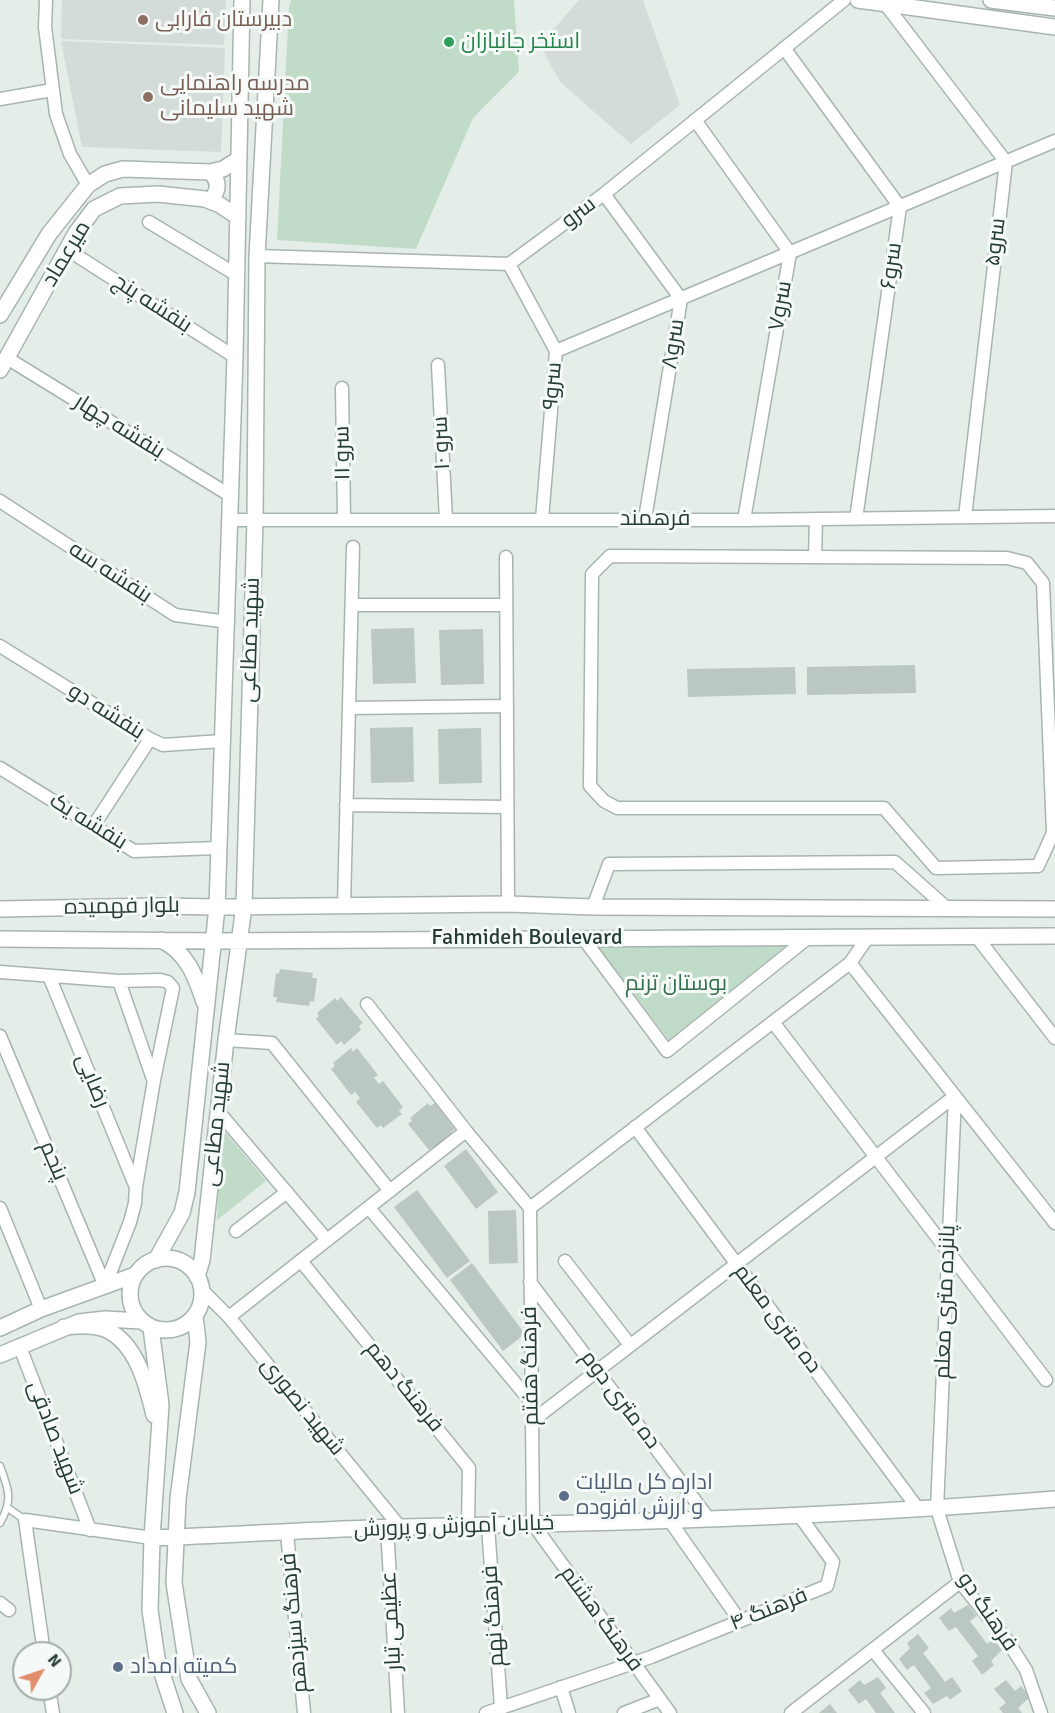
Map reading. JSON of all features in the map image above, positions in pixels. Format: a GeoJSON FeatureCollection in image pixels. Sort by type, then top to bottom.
{"type":"FeatureCollection","features":[{"type":"Feature","properties":{"kind":"street"},"geometry":{"type":"LineString","coordinates":[[46,0],[45,27],[56,114],[70,154],[88,185]]}},
{"type":"Feature","properties":{"kind":"street","name":"شهید مطاعی"},"geometry":{"type":"LineString","coordinates":[[156,1260],[182,1213],[187,1192],[217,907],[228,622],[242,0]]}},
{"type":"Feature","properties":{"kind":"street","name":"شهید مطاعی"},"geometry":{"type":"LineString","coordinates":[[199,1283],[226,1040],[244,906],[255,520],[256,255],[271,0]]}},
{"type":"Feature","properties":{"kind":"street","name":"سرو"},"geometry":{"type":"LineString","coordinates":[[509,264],[604,194],[844,0]]}},
{"type":"Feature","properties":{"kind":"street"},"geometry":{"type":"LineString","coordinates":[[858,0],[1053,29]]}},
{"type":"Feature","properties":{"kind":"street"},"geometry":{"type":"LineString","coordinates":[[991,0],[1055,8]]}},
{"type":"Feature","properties":{"kind":"street"},"geometry":{"type":"LineString","coordinates":[[886,5],[1006,162]]}},
{"type":"Feature","properties":{"kind":"street"},"geometry":{"type":"LineString","coordinates":[[784,48],[900,207]]}},
{"type":"Feature","properties":{"kind":"street"},"geometry":{"type":"LineString","coordinates":[[0,99],[52,90]]}},
{"type":"Feature","properties":{"kind":"street","name":"سرو۷"},"geometry":{"type":"LineString","coordinates":[[695,120],[790,253],[744,520]]}},
{"type":"Feature","properties":{"kind":"street"},"geometry":{"type":"LineString","coordinates":[[556,351],[1055,141]]}},
{"type":"Feature","properties":{"kind":"street","name":"میرعماد"},"geometry":{"type":"LineString","coordinates":[[0,315],[7,291],[88,185],[105,174],[123,169],[210,172],[223,169],[239,159]]}},
{"type":"Feature","properties":{"kind":"street","name":"سرو۵"},"geometry":{"type":"LineString","coordinates":[[965,518],[1006,162]]}},
{"type":"Feature","properties":{"kind":"street"},"geometry":{"type":"LineString","coordinates":[[210,172],[215,176],[218,184],[210,201]]}},
{"type":"Feature","properties":{"kind":"street","name":"میرعماد"},"geometry":{"type":"LineString","coordinates":[[3,364],[76,233],[94,208],[120,196],[158,194],[210,201],[238,217]]}},
{"type":"Feature","properties":{"kind":"street","name":"سرو۸"},"geometry":{"type":"LineString","coordinates":[[604,194],[681,299],[645,519]]}},
{"type":"Feature","properties":{"kind":"street","name":"سرو۶"},"geometry":{"type":"LineString","coordinates":[[856,519],[900,207]]}},
{"type":"Feature","properties":{"kind":"street"},"geometry":{"type":"LineString","coordinates":[[149,222],[237,274]]}},
{"type":"Feature","properties":{"kind":"street","name":"بنفشه پنج"},"geometry":{"type":"LineString","coordinates":[[68,250],[235,357]]}},
{"type":"Feature","properties":{"kind":"street"},"geometry":{"type":"LineString","coordinates":[[256,255],[509,264]]}},
{"type":"Feature","properties":{"kind":"street","name":"سرو۹"},"geometry":{"type":"LineString","coordinates":[[509,264],[556,351],[542,519]]}},
{"type":"Feature","properties":{"kind":"street","name":"بنفشه چهار"},"geometry":{"type":"LineString","coordinates":[[3,364],[231,496]]}},
{"type":"Feature","properties":{"kind":"street","name":"سرو ۱۰"},"geometry":{"type":"LineString","coordinates":[[438,365],[446,520]]}},
{"type":"Feature","properties":{"kind":"street","name":"۱۱ سرو"},"geometry":{"type":"LineString","coordinates":[[342,388],[344,518]]}},
{"type":"Feature","properties":{"kind":"street","name":"بنفشه سه"},"geometry":{"type":"LineString","coordinates":[[0,501],[175,615],[228,622]]}},
{"type":"Feature","properties":{"kind":"street","name":"فرهمند"},"geometry":{"type":"LineString","coordinates":[[230,520],[344,518],[744,520],[1055,516]]}},
{"type":"Feature","properties":{"kind":"street"},"geometry":{"type":"LineString","coordinates":[[815,557],[816,519]]}},
{"type":"Feature","properties":{"kind":"street"},"geometry":{"type":"LineString","coordinates":[[344,905],[353,547]]}},
{"type":"Feature","properties":{"kind":"street"},"geometry":{"type":"LineString","coordinates":[[610,556],[815,557],[1007,558],[1027,563],[1043,584],[1053,833],[1038,866],[936,868],[884,808],[617,808],[604,801],[590,786],[592,574],[610,556]]}},
{"type":"Feature","properties":{"kind":"street"},"geometry":{"type":"LineString","coordinates":[[506,557],[508,904]]}},
{"type":"Feature","properties":{"kind":"street"},"geometry":{"type":"LineString","coordinates":[[352,605],[506,605]]}},
{"type":"Feature","properties":{"kind":"street","name":"بنفشه دو"},"geometry":{"type":"LineString","coordinates":[[0,646],[163,745],[222,741]]}},
{"type":"Feature","properties":{"kind":"street"},"geometry":{"type":"LineString","coordinates":[[349,708],[507,706]]}},
{"type":"Feature","properties":{"kind":"street"},"geometry":{"type":"LineString","coordinates":[[94,825],[150,739]]}},
{"type":"Feature","properties":{"kind":"street","name":"بنفشه یک"},"geometry":{"type":"LineString","coordinates":[[0,768],[134,850],[218,848]]}},
{"type":"Feature","properties":{"kind":"street"},"geometry":{"type":"LineString","coordinates":[[346,805],[507,807]]}},
{"type":"Feature","properties":{"kind":"street"},"geometry":{"type":"LineString","coordinates":[[593,907],[609,864],[895,862],[947,908]]}},
{"type":"Feature","properties":{"kind":"street","name":"Fahmideh Boulevard"},"geometry":{"type":"LineString","coordinates":[[244,906],[508,904],[593,907],[1055,909]]}},
{"type":"Feature","properties":{"kind":"street","name":"بلوار فهمیده"},"geometry":{"type":"LineString","coordinates":[[0,909],[244,906]]}},
{"type":"Feature","properties":{"kind":"street"},"geometry":{"type":"LineString","coordinates":[[976,936],[1055,1038]]}},
{"type":"Feature","properties":{"kind":"street","name":"Fahmideh Boulevard"},"geometry":{"type":"LineString","coordinates":[[0,939],[214,941],[1055,936]]}},
{"type":"Feature","properties":{"kind":"street"},"geometry":{"type":"LineString","coordinates":[[583,938],[667,1051],[808,937]]}},
{"type":"Feature","properties":{"kind":"street"},"geometry":{"type":"LineString","coordinates":[[367,1004],[466,1131],[530,1208],[850,963],[868,937]]}},
{"type":"Feature","properties":{"kind":"street"},"geometry":{"type":"LineString","coordinates":[[150,940],[163,940],[184,957],[196,978],[206,1009]]}},
{"type":"Feature","properties":{"kind":"street"},"geometry":{"type":"LineString","coordinates":[[850,963],[1055,1223]]}},
{"type":"Feature","properties":{"kind":"street"},"geometry":{"type":"LineString","coordinates":[[0,972],[118,981],[160,980],[168,982],[173,988],[154,1080],[135,1203],[105,1286]]}},
{"type":"Feature","properties":{"kind":"street","name":"رضایی"},"geometry":{"type":"LineString","coordinates":[[49,976],[136,1187]]}},
{"type":"Feature","properties":{"kind":"street"},"geometry":{"type":"LineString","coordinates":[[118,981],[154,1080]]}},
{"type":"Feature","properties":{"kind":"street"},"geometry":{"type":"LineString","coordinates":[[773,1022],[1046,1380]]}},
{"type":"Feature","properties":{"kind":"street","name":"پنجم"},"geometry":{"type":"LineString","coordinates":[[0,1036],[105,1286]]}},
{"type":"Feature","properties":{"kind":"street"},"geometry":{"type":"LineString","coordinates":[[226,1040],[272,1043],[390,1191]]}},
{"type":"Feature","properties":{"kind":"street"},"geometry":{"type":"LineString","coordinates":[[532,1421],[955,1096]]}},
{"type":"Feature","properties":{"kind":"street","name":"پانزده متری معلم"},"geometry":{"type":"LineString","coordinates":[[937,1509],[955,1096]]}},
{"type":"Feature","properties":{"kind":"street"},"geometry":{"type":"LineString","coordinates":[[218,1111],[327,1240]]}},
{"type":"Feature","properties":{"kind":"street","name":"ده متری معلم"},"geometry":{"type":"LineString","coordinates":[[635,1127],[920,1510]]}},
{"type":"Feature","properties":{"kind":"street"},"geometry":{"type":"LineString","coordinates":[[229,1317],[466,1131]]}},
{"type":"Feature","properties":{"kind":"street"},"geometry":{"type":"LineString","coordinates":[[236,1232],[287,1192]]}},
{"type":"Feature","properties":{"kind":"street"},"geometry":{"type":"LineString","coordinates":[[0,1208],[41,1309]]}},
{"type":"Feature","properties":{"kind":"street"},"geometry":{"type":"LineString","coordinates":[[369,1208],[532,1403]]}},
{"type":"Feature","properties":{"kind":"street","name":"فرهنگ هفتم"},"geometry":{"type":"LineString","coordinates":[[530,1208],[533,1524]]}},
{"type":"Feature","properties":{"kind":"street"},"geometry":{"type":"LineString","coordinates":[[0,1355],[79,1322],[105,1319],[146,1324],[163,1331],[175,1329],[186,1324],[200,1308],[199,1283],[192,1269],[175,1260],[156,1260],[141,1268],[130,1287],[130,1299],[134,1311],[146,1324],[161,1405],[152,1538],[150,1610],[157,1658],[175,1713]]}},
{"type":"Feature","properties":{"kind":"street","name":"فرهنگ دهم"},"geometry":{"type":"LineString","coordinates":[[301,1261],[469,1468],[468,1527]]}},
{"type":"Feature","properties":{"kind":"street"},"geometry":{"type":"LineString","coordinates":[[565,1261],[630,1345]]}},
{"type":"Feature","properties":{"kind":"street"},"geometry":{"type":"LineString","coordinates":[[0,1328],[41,1309],[135,1275]]}},
{"type":"Feature","properties":{"kind":"street","name":"ده متری دوم"},"geometry":{"type":"LineString","coordinates":[[530,1282],[709,1519]]}},
{"type":"Feature","properties":{"kind":"street","name":"شهید نصوری"},"geometry":{"type":"LineString","coordinates":[[199,1283],[229,1317],[393,1528]]}},
{"type":"Feature","properties":{"kind":"street"},"geometry":{"type":"LineString","coordinates":[[195,1316],[198,1342],[178,1499],[174,1584],[189,1679],[208,1713]]}},
{"type":"Feature","properties":{"kind":"street"},"geometry":{"type":"LineString","coordinates":[[64,1327],[82,1326],[104,1329],[118,1336],[125,1344],[139,1367],[146,1385],[159,1439]]}},
{"type":"Feature","properties":{"kind":"street","name":"شهید صادقی"},"geometry":{"type":"LineString","coordinates":[[20,1347],[90,1530]]}},
{"type":"Feature","properties":{"kind":"street","name":"خیابان آموزش و پرورش"},"geometry":{"type":"LineString","coordinates":[[152,1538],[393,1528],[670,1521],[920,1510],[1055,1499]]}},
{"type":"Feature","properties":{"kind":"street","name":"فرهنگ دو"},"geometry":{"type":"LineString","coordinates":[[937,1509],[960,1582],[1007,1640],[1026,1670],[1041,1713]]}},
{"type":"Feature","properties":{"kind":"street","name":"فرهنگ ۴"},"geometry":{"type":"LineString","coordinates":[[486,1713],[634,1664],[827,1586],[833,1562],[799,1515]]}},
{"type":"Feature","properties":{"kind":"street"},"geometry":{"type":"LineString","coordinates":[[42,1641],[25,1520],[152,1538]]}},
{"type":"Feature","properties":{"kind":"street"},"geometry":{"type":"LineString","coordinates":[[670,1521],[740,1622]]}},
{"type":"Feature","properties":{"kind":"street","name":"فرهنگ هشتم"},"geometry":{"type":"LineString","coordinates":[[533,1524],[670,1713]]}},
{"type":"Feature","properties":{"kind":"street","name":"فرهنگ نهم"},"geometry":{"type":"LineString","coordinates":[[488,1526],[501,1707]]}},
{"type":"Feature","properties":{"kind":"street","name":"عظیمی تبار"},"geometry":{"type":"LineString","coordinates":[[393,1528],[398,1713]]}},
{"type":"Feature","properties":{"kind":"street","name":"فرهنگ سیزدهم"},"geometry":{"type":"LineString","coordinates":[[287,1533],[304,1713]]}},
{"type":"Feature","properties":{"kind":"street"},"geometry":{"type":"LineString","coordinates":[[791,1713],[960,1582]]}},
{"type":"Feature","properties":{"kind":"street"},"geometry":{"type":"LineString","coordinates":[[873,1650],[924,1713]]}},
{"type":"Feature","properties":{"kind":"street"},"geometry":{"type":"LineString","coordinates":[[561,1687],[569,1713]]}},
{"type":"Feature","properties":{"kind":"street"},"geometry":{"type":"LineString","coordinates":[[624,1713],[660,1699]]}},
{"type":"Feature","properties":{"kind":"lane"},"geometry":{"type":"LineString","coordinates":[[0,1466],[9,1489],[8,1508],[0,1523]]}},
{"type":"Feature","properties":{"kind":"lane"},"geometry":{"type":"LineString","coordinates":[[8,1508],[25,1520]]}},
{"type":"Feature","properties":{"kind":"shaded area","name":"دبیرستان فارابی"},"geometry":{"type":"Polygon","coordinates":[[[62,0],[226,0],[224,45],[61,39],[62,0]]]}},
{"type":"Feature","properties":{"kind":"shaded area"},"geometry":{"type":"Polygon","coordinates":[[[579,0],[643,0],[680,105],[631,144],[560,82],[540,45],[579,0]]]}},
{"type":"Feature","properties":{"kind":"shaded area","name":"مدرسه راهنمایی شهید سلیمانی"},"geometry":{"type":"Polygon","coordinates":[[[61,41],[225,48],[221,152],[82,147],[61,41]]]}},
{"type":"Feature","properties":{"kind":"green space"},"geometry":{"type":"Polygon","coordinates":[[[291,0],[514,0],[519,72],[473,118],[416,249],[277,240],[291,0]]]}},
{"type":"Feature","properties":{"kind":"green space","name":"بوستان ترنم"},"geometry":{"type":"Polygon","coordinates":[[[790,943],[669,1040],[596,944],[790,943]]]}},
{"type":"Feature","properties":{"kind":"green space"},"geometry":{"type":"Polygon","coordinates":[[[221,1127],[266,1181],[217,1220],[221,1127]]]}},
{"type":"Feature","properties":{"kind":"building"},"geometry":{"type":"Polygon","coordinates":[[[414,628],[416,683],[373,684],[371,629],[414,628]]]}},
{"type":"Feature","properties":{"kind":"building"},"geometry":{"type":"Polygon","coordinates":[[[483,629],[484,684],[441,685],[439,630],[483,629]]]}},
{"type":"Feature","properties":{"kind":"building"},"geometry":{"type":"Polygon","coordinates":[[[915,665],[916,693],[807,695],[807,667],[915,665]]]}},
{"type":"Feature","properties":{"kind":"building"},"geometry":{"type":"Polygon","coordinates":[[[795,667],[796,694],[688,697],[687,669],[795,667]]]}},
{"type":"Feature","properties":{"kind":"building"},"geometry":{"type":"Polygon","coordinates":[[[413,727],[414,782],[371,783],[370,728],[413,727]]]}},
{"type":"Feature","properties":{"kind":"building"},"geometry":{"type":"Polygon","coordinates":[[[481,728],[482,783],[439,784],[438,729],[481,728]]]}},
{"type":"Feature","properties":{"kind":"building"},"geometry":{"type":"Polygon","coordinates":[[[280,969],[313,973],[312,978],[317,978],[314,1002],[310,1001],[309,1006],[276,1002],[277,997],[273,997],[276,973],[279,974],[280,969]]]}},
{"type":"Feature","properties":{"kind":"building"},"geometry":{"type":"Polygon","coordinates":[[[341,997],[363,1023],[359,1026],[361,1030],[344,1045],[341,1041],[337,1045],[316,1019],[319,1016],[317,1013],[335,998],[337,1001],[341,997]]]}},
{"type":"Feature","properties":{"kind":"building"},"geometry":{"type":"Polygon","coordinates":[[[351,1048],[353,1052],[357,1048],[378,1075],[374,1078],[379,1084],[383,1081],[403,1107],[399,1111],[402,1114],[383,1128],[381,1125],[377,1128],[356,1102],[360,1098],[355,1092],[351,1095],[331,1069],[335,1066],[333,1063],[351,1048]]]}},
{"type":"Feature","properties":{"kind":"building"},"geometry":{"type":"Polygon","coordinates":[[[428,1103],[430,1106],[435,1103],[455,1129],[451,1132],[454,1136],[435,1150],[433,1147],[429,1150],[408,1124],[412,1121],[410,1118],[428,1103]]]}},
{"type":"Feature","properties":{"kind":"building"},"geometry":{"type":"Polygon","coordinates":[[[466,1149],[498,1192],[476,1209],[444,1166],[466,1149]]]}},
{"type":"Feature","properties":{"kind":"building"},"geometry":{"type":"Polygon","coordinates":[[[417,1190],[470,1261],[447,1278],[394,1207],[417,1190]]]}},
{"type":"Feature","properties":{"kind":"building"},"geometry":{"type":"Polygon","coordinates":[[[516,1210],[518,1263],[489,1264],[488,1211],[516,1210]]]}},
{"type":"Feature","properties":{"kind":"building"},"geometry":{"type":"Polygon","coordinates":[[[472,1263],[525,1334],[503,1351],[450,1280],[472,1263]]]}},
{"type":"Feature","properties":{"kind":"building"},"geometry":{"type":"Polygon","coordinates":[[[968,1605],[977,1616],[970,1621],[987,1644],[994,1638],[1002,1650],[991,1661],[994,1665],[982,1675],[972,1661],[978,1656],[956,1627],[949,1631],[939,1618],[951,1608],[954,1613],[968,1605]]]}},
{"type":"Feature","properties":{"kind":"building"},"geometry":{"type":"Polygon","coordinates":[[[918,1634],[929,1648],[923,1653],[945,1682],[952,1677],[962,1691],[950,1700],[947,1696],[933,1704],[924,1693],[931,1688],[914,1665],[907,1670],[899,1659],[910,1648],[907,1643],[918,1634]]]}},
{"type":"Feature","properties":{"kind":"building"},"geometry":{"type":"Polygon","coordinates":[[[878,1677],[886,1688],[880,1693],[895,1713],[876,1713],[866,1699],[859,1704],[848,1690],[860,1680],[864,1685],[878,1677]]]}},
{"type":"Feature","properties":{"kind":"building"},"geometry":{"type":"Polygon","coordinates":[[[1006,1680],[1015,1691],[1021,1686],[1030,1697],[1018,1708],[1022,1713],[1003,1713],[999,1708],[1006,1703],[994,1689],[1006,1680]]]}},
{"type":"Feature","properties":{"kind":"building"},"geometry":{"type":"Polygon","coordinates":[[[830,1704],[837,1713],[819,1713],[830,1704]]]}},
{"type":"Feature","properties":{"kind":"place","name":"دبیرستان فارابی"},"geometry":{"type":"Point","coordinates":[143,20]}},
{"type":"Feature","properties":{"kind":"place","name":"استخر جانبازان"},"geometry":{"type":"Point","coordinates":[449,42]}},
{"type":"Feature","properties":{"kind":"place","name":"مدرسه راهنمایی شهید سلیمانی"},"geometry":{"type":"Point","coordinates":[148,97]}},
{"type":"Feature","properties":{"kind":"place","name":"اداره کل مالیات و ارزش افزوده"},"geometry":{"type":"Point","coordinates":[564,1496]}},
{"type":"Feature","properties":{"kind":"place","name":"کمیته امداد"},"geometry":{"type":"Point","coordinates":[118,1667]}}]}
